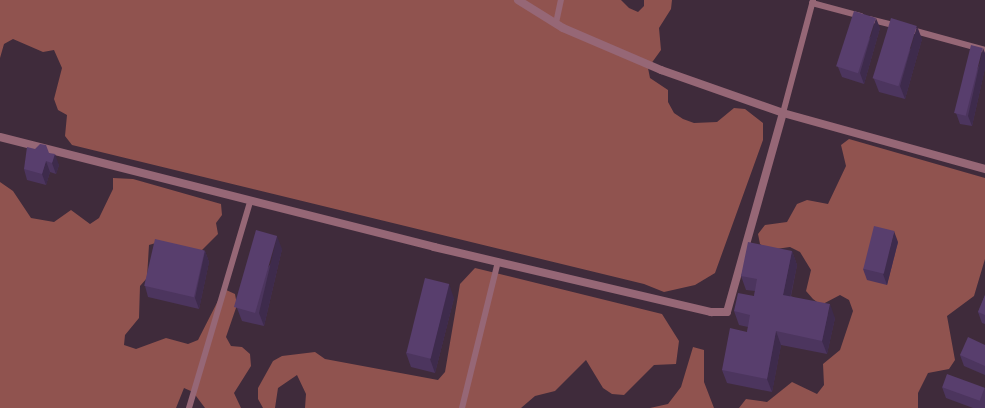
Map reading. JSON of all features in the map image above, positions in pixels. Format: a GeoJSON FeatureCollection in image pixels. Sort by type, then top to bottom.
{"type":"FeatureCollection","features":[{"type":"Feature","properties":{"kind":"street"},"geometry":{"type":"LineString","coordinates":[[518,0],[556,23],[621,54],[783,113],[985,169]]}},
{"type":"Feature","properties":{"kind":"street"},"geometry":{"type":"LineString","coordinates":[[0,137],[250,202],[711,312],[726,312],[783,113]]}},
{"type":"Feature","properties":{"kind":"lane"},"geometry":{"type":"LineString","coordinates":[[556,23],[561,0]]}},
{"type":"Feature","properties":{"kind":"lane"},"geometry":{"type":"LineString","coordinates":[[783,113],[812,2],[985,50]]}},
{"type":"Feature","properties":{"kind":"lane"},"geometry":{"type":"LineString","coordinates":[[189,408],[250,202]]}},
{"type":"Feature","properties":{"kind":"lane"},"geometry":{"type":"LineString","coordinates":[[462,408],[498,260]]}},
{"type":"Feature","properties":{"kind":"shaded area"},"geometry":{"type":"Polygon","coordinates":[[[0,0],[621,0],[629,8],[638,12],[644,6],[644,0],[672,0],[671,9],[659,28],[661,50],[648,68],[650,78],[668,90],[668,102],[674,113],[683,119],[694,123],[717,122],[734,108],[745,109],[763,123],[763,140],[715,273],[695,285],[664,292],[644,284],[72,145],[65,136],[67,115],[58,110],[54,99],[62,68],[54,50],[43,52],[13,39],[4,44],[0,58],[0,0]]]}},
{"type":"Feature","properties":{"kind":"shaded area"},"geometry":{"type":"Polygon","coordinates":[[[849,139],[985,178],[985,259],[974,296],[947,316],[955,360],[949,369],[928,373],[918,393],[918,408],[739,408],[746,399],[767,402],[792,382],[817,394],[824,385],[823,364],[840,350],[853,311],[849,300],[840,295],[821,305],[806,291],[811,270],[800,252],[790,247],[769,250],[760,244],[758,234],[765,225],[787,222],[797,204],[807,200],[828,204],[846,166],[841,145],[849,139]]]}},
{"type":"Feature","properties":{"kind":"shaded area"},"geometry":{"type":"Polygon","coordinates":[[[113,178],[133,179],[221,204],[222,215],[216,223],[218,234],[200,252],[159,242],[149,245],[147,278],[140,286],[139,318],[125,335],[124,345],[136,349],[166,338],[188,344],[198,340],[224,289],[235,294],[237,305],[226,337],[231,346],[242,347],[250,354],[251,366],[234,393],[241,408],[205,408],[193,392],[184,388],[176,408],[0,408],[0,182],[13,191],[31,218],[54,222],[71,210],[90,224],[99,218],[113,189],[113,178]]]}},
{"type":"Feature","properties":{"kind":"shaded area"},"geometry":{"type":"Polygon","coordinates":[[[475,268],[662,314],[679,341],[676,364],[654,365],[624,395],[612,394],[603,388],[586,360],[555,391],[535,396],[521,408],[305,408],[306,394],[297,375],[278,388],[275,408],[263,408],[258,399],[258,388],[273,361],[282,356],[315,352],[325,359],[438,380],[445,372],[460,284],[475,268]]]}},
{"type":"Feature","properties":{"kind":"shaded area"},"geometry":{"type":"Polygon","coordinates":[[[693,347],[704,350],[704,382],[714,408],[650,408],[668,404],[681,387],[693,347]]]}},
{"type":"Feature","properties":{"kind":"building"},"geometry":{"type":"Polygon","coordinates":[[[854,11],[876,18],[858,73],[836,66],[854,11]]]}},
{"type":"Feature","properties":{"kind":"building"},"geometry":{"type":"Polygon","coordinates":[[[891,18],[917,26],[898,86],[873,78],[891,18]]]}},
{"type":"Feature","properties":{"kind":"building"},"geometry":{"type":"Polygon","coordinates":[[[971,45],[983,48],[966,116],[954,113],[971,45]]]}},
{"type":"Feature","properties":{"kind":"building"},"geometry":{"type":"Polygon","coordinates":[[[40,144],[46,145],[49,153],[55,154],[52,163],[46,161],[42,174],[24,169],[27,147],[35,149],[40,144]]]}},
{"type":"Feature","properties":{"kind":"building"},"geometry":{"type":"Polygon","coordinates":[[[874,226],[894,231],[884,274],[863,269],[874,226]]]}},
{"type":"Feature","properties":{"kind":"building"},"geometry":{"type":"Polygon","coordinates":[[[256,230],[277,236],[255,313],[234,307],[256,230]]]}},
{"type":"Feature","properties":{"kind":"building"},"geometry":{"type":"Polygon","coordinates":[[[155,239],[205,250],[194,297],[144,286],[155,239]]]}},
{"type":"Feature","properties":{"kind":"building"},"geometry":{"type":"Polygon","coordinates":[[[748,242],[792,251],[783,295],[830,304],[822,341],[776,331],[767,379],[722,370],[730,328],[747,332],[750,315],[734,311],[738,293],[754,296],[757,279],[741,276],[748,242]]]}},
{"type":"Feature","properties":{"kind":"building"},"geometry":{"type":"Polygon","coordinates":[[[425,278],[449,284],[431,359],[406,353],[425,278]]]}},
{"type":"Feature","properties":{"kind":"building"},"geometry":{"type":"Polygon","coordinates":[[[985,295],[985,315],[978,312],[985,295]]]}},
{"type":"Feature","properties":{"kind":"building"},"geometry":{"type":"Polygon","coordinates":[[[968,337],[985,345],[985,366],[960,355],[968,337]]]}},
{"type":"Feature","properties":{"kind":"building"},"geometry":{"type":"Polygon","coordinates":[[[947,374],[985,388],[980,401],[942,387],[947,374]]]}}]}
